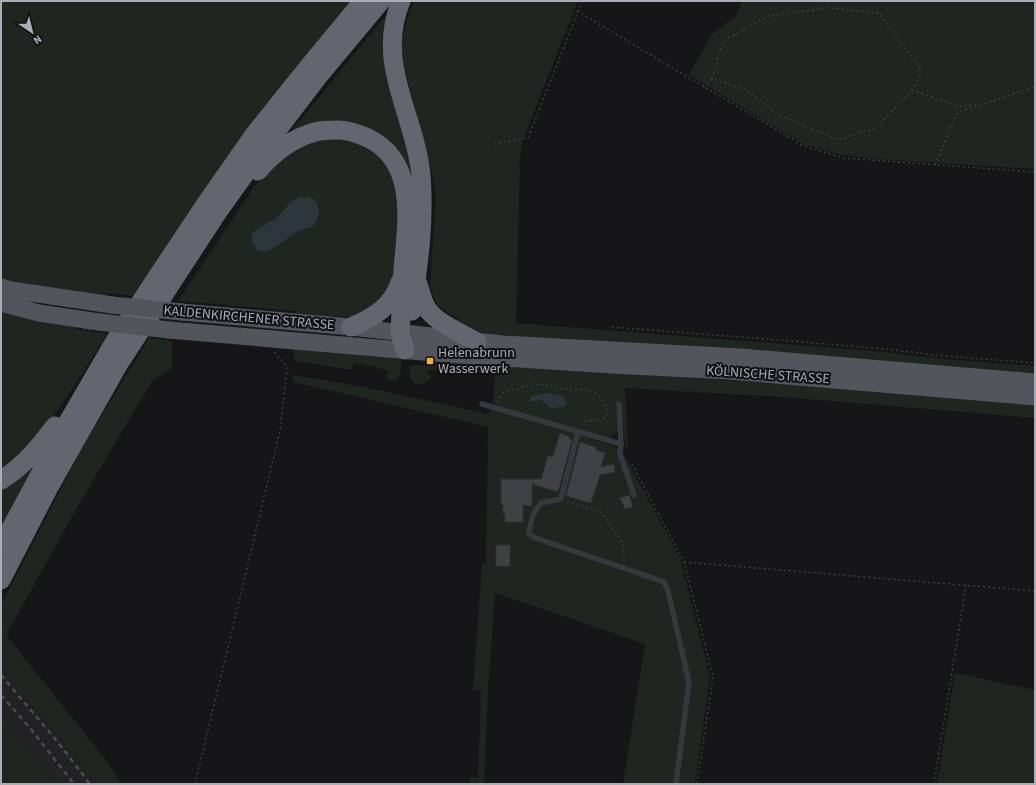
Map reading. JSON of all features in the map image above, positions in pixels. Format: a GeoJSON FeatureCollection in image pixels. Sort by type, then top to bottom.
{"type":"FeatureCollection","features":[{"type":"Feature","properties":{"kind":"highway"},"geometry":{"type":"LineString","coordinates":[[1,548],[68,422],[116,342],[205,205],[254,135],[363,1]]}},
{"type":"Feature","properties":{"kind":"highway"},"geometry":{"type":"LineString","coordinates":[[1,580],[74,441],[118,365],[216,213],[262,150],[318,78],[381,1]]}},
{"type":"Feature","properties":{"kind":"highway"},"geometry":{"type":"LineString","coordinates":[[351,327],[371,318],[391,301],[410,273],[421,231],[423,196],[421,173],[417,152],[393,66],[393,28],[401,1]]}},
{"type":"Feature","properties":{"kind":"highway"},"geometry":{"type":"LineString","coordinates":[[189,255],[260,168],[278,151],[297,139],[316,132],[339,129],[357,133],[374,141],[384,148],[392,157],[401,175],[406,194],[410,273],[405,339]]}},
{"type":"Feature","properties":{"kind":"highway"},"geometry":{"type":"LineString","coordinates":[[410,273],[418,284],[425,306],[430,312],[446,325],[493,348]]}},
{"type":"Feature","properties":{"kind":"highway"},"geometry":{"type":"LineString","coordinates":[[1,480],[10,475],[33,454],[116,342]]}},
{"type":"Feature","properties":{"kind":"main road","name":"KALDENKIRCHENER STRASSE"},"geometry":{"type":"LineString","coordinates":[[1,287],[39,295],[112,305],[351,327],[405,339]]}},
{"type":"Feature","properties":{"kind":"main road","name":"KALDENKIRCHENER STRASSE"},"geometry":{"type":"LineString","coordinates":[[1,303],[39,313],[99,322],[170,330],[405,339],[493,348]]}},
{"type":"Feature","properties":{"kind":"main road","name":"KÖLNISCHE STRASSE"},"geometry":{"type":"LineString","coordinates":[[493,348],[740,357],[1035,382]]}},
{"type":"Feature","properties":{"kind":"main road","name":"KÖLNISCHE STRASSE"},"geometry":{"type":"LineString","coordinates":[[493,348],[612,365],[728,371],[1035,397]]}},
{"type":"Feature","properties":{"kind":"lane"},"geometry":{"type":"LineString","coordinates":[[482,404],[621,444]]}},
{"type":"Feature","properties":{"kind":"lane"},"geometry":{"type":"LineString","coordinates":[[619,404],[620,454],[634,495]]}},
{"type":"Feature","properties":{"kind":"lane"},"geometry":{"type":"LineString","coordinates":[[578,432],[561,499],[541,503],[535,509],[529,533],[533,537],[664,582],[668,591],[690,682],[676,784]]}},
{"type":"Feature","properties":{"kind":"path"},"geometry":{"type":"LineString","coordinates":[[494,144],[528,138],[582,1]]}},
{"type":"Feature","properties":{"kind":"path"},"geometry":{"type":"LineString","coordinates":[[703,87],[712,79],[723,41],[768,16],[828,8],[879,13],[922,71],[912,90],[876,128],[852,137],[838,140],[778,115],[747,90],[712,79]]}},
{"type":"Feature","properties":{"kind":"path"},"geometry":{"type":"LineString","coordinates":[[578,11],[802,146],[843,158],[1035,172]]}},
{"type":"Feature","properties":{"kind":"path"},"geometry":{"type":"LineString","coordinates":[[935,165],[955,117],[959,112],[1035,86]]}},
{"type":"Feature","properties":{"kind":"path"},"geometry":{"type":"LineString","coordinates":[[912,90],[958,106],[981,105]]}},
{"type":"Feature","properties":{"kind":"path"},"geometry":{"type":"LineString","coordinates":[[612,327],[812,342],[944,356],[1035,363]]}},
{"type":"Feature","properties":{"kind":"path"},"geometry":{"type":"LineString","coordinates":[[196,784],[280,431],[287,366],[270,348]]}},
{"type":"Feature","properties":{"kind":"path"},"geometry":{"type":"LineString","coordinates":[[494,407],[500,395],[503,393],[532,384],[546,385],[568,390],[589,390],[594,392],[601,400],[605,406],[607,416],[600,422],[594,420],[586,421],[579,427],[578,432]]}},
{"type":"Feature","properties":{"kind":"path"},"geometry":{"type":"LineString","coordinates":[[621,444],[684,562],[713,677],[697,784]]}},
{"type":"Feature","properties":{"kind":"path"},"geometry":{"type":"LineString","coordinates":[[561,499],[600,511],[623,543],[624,569]]}},
{"type":"Feature","properties":{"kind":"path"},"geometry":{"type":"LineString","coordinates":[[684,562],[1035,591]]}},
{"type":"Feature","properties":{"kind":"path"},"geometry":{"type":"LineString","coordinates":[[934,784],[966,585]]}},
{"type":"Feature","properties":{"kind":"shaded area"},"geometry":{"type":"Polygon","coordinates":[[[1,1],[352,1],[296,67],[132,296],[109,293],[107,298],[47,289],[1,278],[1,1]]]}},
{"type":"Feature","properties":{"kind":"shaded area"},"geometry":{"type":"Polygon","coordinates":[[[415,1],[578,1],[522,142],[520,160],[516,323],[885,352],[944,359],[1035,366],[1035,376],[498,337],[445,320],[460,320],[437,304],[430,286],[436,196],[432,173],[400,51],[408,15],[415,1]]]}},
{"type":"Feature","properties":{"kind":"shaded area"},"geometry":{"type":"Polygon","coordinates":[[[742,1],[1035,1],[1035,169],[875,159],[842,155],[803,144],[689,75],[711,35],[736,16],[742,1]]]}},
{"type":"Feature","properties":{"kind":"shaded area"},"geometry":{"type":"Polygon","coordinates":[[[391,9],[417,199],[376,137],[284,140],[391,9]]]}},
{"type":"Feature","properties":{"kind":"shaded area"},"geometry":{"type":"Polygon","coordinates":[[[316,139],[351,139],[382,157],[392,173],[399,209],[394,284],[365,318],[332,316],[315,319],[296,317],[296,311],[178,301],[253,188],[286,154],[316,139]],[[290,202],[277,216],[261,226],[264,252],[294,233],[313,225],[317,221],[318,216],[317,202],[290,202]]]}},
{"type":"Feature","properties":{"kind":"shaded area"},"geometry":{"type":"Polygon","coordinates":[[[300,197],[310,197],[317,202],[319,214],[316,223],[312,227],[298,231],[272,249],[264,252],[257,250],[252,242],[252,233],[261,226],[273,220],[290,202],[300,197]]]}},
{"type":"Feature","properties":{"kind":"shaded area"},"geometry":{"type":"Polygon","coordinates":[[[1,310],[76,324],[75,329],[107,334],[72,390],[33,442],[26,450],[1,471],[1,310]]]}},
{"type":"Feature","properties":{"kind":"shaded area"},"geometry":{"type":"Polygon","coordinates":[[[149,338],[172,341],[172,369],[152,381],[75,511],[6,635],[106,760],[122,784],[97,784],[1,669],[1,605],[84,444],[149,338]]]}},
{"type":"Feature","properties":{"kind":"shaded area"},"geometry":{"type":"Polygon","coordinates":[[[293,349],[396,355],[401,359],[401,368],[399,376],[394,381],[386,377],[388,371],[372,366],[353,363],[352,369],[344,369],[295,361],[293,349]]]}},
{"type":"Feature","properties":{"kind":"shaded area"},"geometry":{"type":"Polygon","coordinates":[[[457,361],[496,365],[888,391],[1035,403],[1035,418],[783,397],[625,388],[628,450],[625,442],[621,403],[616,403],[618,431],[609,439],[493,404],[495,373],[436,369],[427,371],[431,378],[418,385],[411,379],[410,365],[435,366],[435,363],[457,361]]]}},
{"type":"Feature","properties":{"kind":"shaded area"},"geometry":{"type":"Polygon","coordinates":[[[293,375],[364,387],[489,414],[491,407],[616,447],[623,453],[680,558],[710,677],[695,784],[623,784],[645,644],[495,593],[488,691],[484,784],[470,784],[470,777],[478,778],[481,691],[473,690],[482,563],[486,563],[488,427],[293,382],[293,375]]]}},
{"type":"Feature","properties":{"kind":"shaded area"},"geometry":{"type":"Polygon","coordinates":[[[544,393],[563,396],[566,402],[565,406],[552,409],[541,400],[529,402],[531,396],[544,393]]]}},
{"type":"Feature","properties":{"kind":"shaded area"},"geometry":{"type":"Polygon","coordinates":[[[40,453],[1,529],[1,484],[40,453]]]}},
{"type":"Feature","properties":{"kind":"shaded area"},"geometry":{"type":"Polygon","coordinates":[[[1,669],[97,784],[58,784],[1,716],[1,669]]]}},
{"type":"Feature","properties":{"kind":"shaded area"},"geometry":{"type":"Polygon","coordinates":[[[955,673],[1035,690],[1035,784],[937,784],[955,673]]]}},
{"type":"Feature","properties":{"kind":"shaded area"},"geometry":{"type":"Polygon","coordinates":[[[1,716],[58,784],[1,784],[1,716]]]}},
{"type":"Feature","properties":{"kind":"building"},"geometry":{"type":"Polygon","coordinates":[[[560,433],[570,437],[569,439],[572,440],[558,492],[532,484],[532,506],[523,505],[523,522],[505,522],[503,505],[501,505],[501,479],[541,479],[548,456],[553,457],[560,433]]]}},
{"type":"Feature","properties":{"kind":"building"},"geometry":{"type":"Polygon","coordinates":[[[580,442],[595,447],[597,451],[605,453],[601,467],[614,464],[615,472],[600,475],[591,503],[566,496],[580,442]]]}},
{"type":"Feature","properties":{"kind":"building"},"geometry":{"type":"Polygon","coordinates":[[[629,495],[633,507],[625,509],[620,498],[629,495]]]}},
{"type":"Feature","properties":{"kind":"building"},"geometry":{"type":"Polygon","coordinates":[[[496,545],[510,545],[510,566],[496,566],[496,545]]]}},
{"type":"Feature","properties":{"kind":"railway"},"geometry":{"type":"LineString","coordinates":[[1,675],[57,741],[90,784]]}},
{"type":"Feature","properties":{"kind":"railway"},"geometry":{"type":"LineString","coordinates":[[1,695],[30,728],[74,784]]}},
{"type":"Feature","properties":{"kind":"place","name":"Helenabrunn Wasserwerk"},"geometry":{"type":"Point","coordinates":[430,361]}}]}
